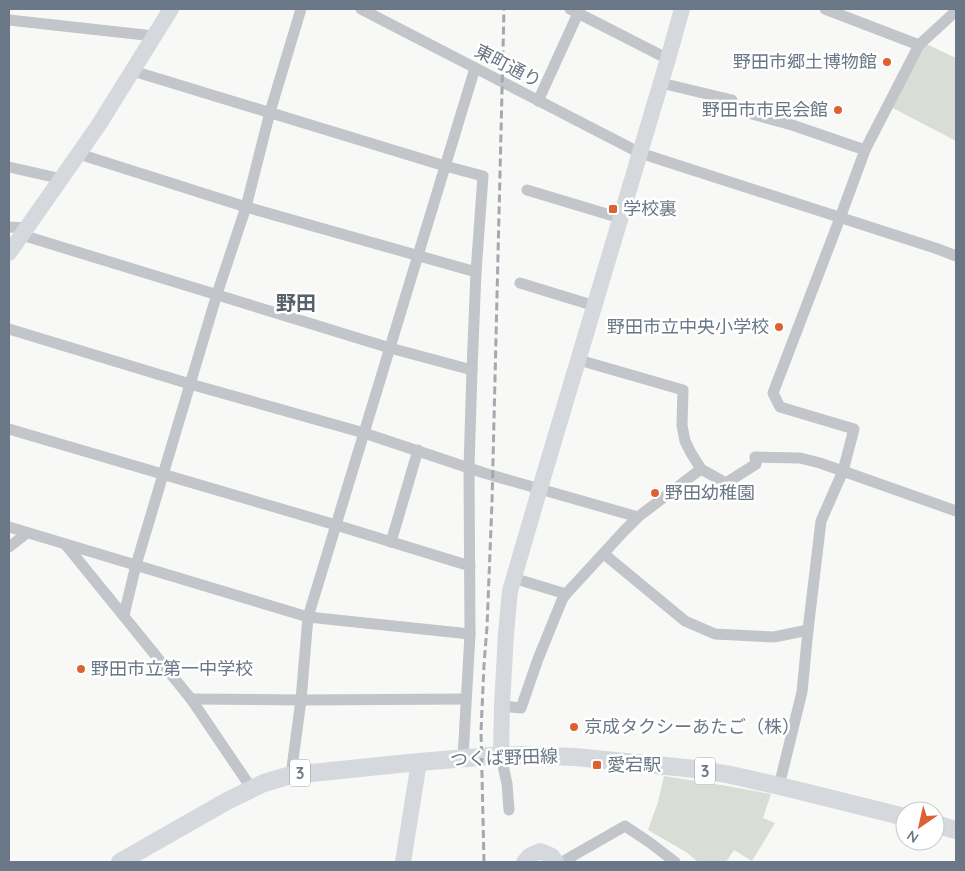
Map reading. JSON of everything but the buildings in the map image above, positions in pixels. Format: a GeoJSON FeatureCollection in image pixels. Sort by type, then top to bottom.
{"type":"FeatureCollection","features":[{"type":"Feature","properties":{"kind":"main road","name":"つくば野田線"},"geometry":{"type":"LineString","coordinates":[[120,862],[145,855],[227,801],[264,783],[291,775],[342,768],[463,758],[540,755],[696,769],[731,775],[895,815]]}},
{"type":"Feature","properties":{"kind":"street"},"geometry":{"type":"LineString","coordinates":[[9,253],[19,230],[62,179],[133,71],[170,9]]}},
{"type":"Feature","properties":{"kind":"street"},"geometry":{"type":"LineString","coordinates":[[124,615],[136,565],[163,474],[217,294],[246,207],[270,112],[301,9]]}},
{"type":"Feature","properties":{"kind":"street","name":"東町通り"},"geometry":{"type":"LineString","coordinates":[[361,9],[640,153],[956,256]]}},
{"type":"Feature","properties":{"kind":"street"},"geometry":{"type":"LineString","coordinates":[[509,810],[507,784],[500,756],[510,590],[682,9]]}},
{"type":"Feature","properties":{"kind":"street"},"geometry":{"type":"LineString","coordinates":[[825,9],[919,45]]}},
{"type":"Feature","properties":{"kind":"street"},"geometry":{"type":"LineString","coordinates":[[538,101],[576,10],[668,59]]}},
{"type":"Feature","properties":{"kind":"street"},"geometry":{"type":"LineString","coordinates":[[779,786],[802,692],[821,521],[843,471],[854,429],[780,407],[773,393],[865,150],[919,45],[953,12]]}},
{"type":"Feature","properties":{"kind":"street"},"geometry":{"type":"LineString","coordinates":[[10,16],[154,36]]}},
{"type":"Feature","properties":{"kind":"street"},"geometry":{"type":"LineString","coordinates":[[291,775],[301,700],[308,617],[475,68]]}},
{"type":"Feature","properties":{"kind":"street"},"geometry":{"type":"LineString","coordinates":[[133,71],[483,176],[476,272],[472,370],[470,634],[463,758]]}},
{"type":"Feature","properties":{"kind":"street"},"geometry":{"type":"LineString","coordinates":[[661,84],[732,100],[734,109],[792,125],[865,150]]}},
{"type":"Feature","properties":{"kind":"street"},"geometry":{"type":"LineString","coordinates":[[79,154],[246,207],[476,272]]}},
{"type":"Feature","properties":{"kind":"street"},"geometry":{"type":"LineString","coordinates":[[9,167],[62,179]]}},
{"type":"Feature","properties":{"kind":"street"},"geometry":{"type":"LineString","coordinates":[[527,190],[620,218]]}},
{"type":"Feature","properties":{"kind":"street"},"geometry":{"type":"LineString","coordinates":[[19,230],[390,348],[472,370]]}},
{"type":"Feature","properties":{"kind":"street"},"geometry":{"type":"LineString","coordinates":[[520,282],[594,306]]}},
{"type":"Feature","properties":{"kind":"street"},"geometry":{"type":"LineString","coordinates":[[9,329],[190,384],[364,433],[484,473],[638,516]]}},
{"type":"Feature","properties":{"kind":"street"},"geometry":{"type":"LineString","coordinates":[[579,360],[683,390],[682,425],[685,442],[701,469],[726,483],[756,464],[755,458],[800,458],[820,463],[956,511]]}},
{"type":"Feature","properties":{"kind":"street"},"geometry":{"type":"LineString","coordinates":[[9,429],[470,566]]}},
{"type":"Feature","properties":{"kind":"street"},"geometry":{"type":"LineString","coordinates":[[391,542],[418,450]]}},
{"type":"Feature","properties":{"kind":"street"},"geometry":{"type":"LineString","coordinates":[[502,706],[521,708],[538,659],[566,594],[638,516],[701,469]]}},
{"type":"Feature","properties":{"kind":"street"},"geometry":{"type":"LineString","coordinates":[[9,527],[308,617],[470,634]]}},
{"type":"Feature","properties":{"kind":"street"},"geometry":{"type":"LineString","coordinates":[[9,547],[28,533]]}},
{"type":"Feature","properties":{"kind":"street"},"geometry":{"type":"LineString","coordinates":[[66,545],[191,699],[252,789]]}},
{"type":"Feature","properties":{"kind":"street"},"geometry":{"type":"LineString","coordinates":[[604,554],[685,621],[715,634],[774,637],[808,630]]}},
{"type":"Feature","properties":{"kind":"street"},"geometry":{"type":"LineString","coordinates":[[514,578],[566,594]]}},
{"type":"Feature","properties":{"kind":"street"},"geometry":{"type":"LineString","coordinates":[[191,699],[466,699]]}},
{"type":"Feature","properties":{"kind":"street"},"geometry":{"type":"LineString","coordinates":[[403,862],[419,762]]}},
{"type":"Feature","properties":{"kind":"street"},"geometry":{"type":"LineString","coordinates":[[562,862],[625,826],[675,862]]}},
{"type":"Feature","properties":{"kind":"street"},"geometry":{"type":"LineString","coordinates":[[524,862],[528,856],[540,852],[552,856],[556,862]]}},
{"type":"Feature","properties":{"kind":"shaded area"},"geometry":{"type":"Polygon","coordinates":[[[926,44],[956,58],[956,141],[891,107],[921,49],[926,44]]]}},
{"type":"Feature","properties":{"kind":"shaded area"},"geometry":{"type":"Polygon","coordinates":[[[664,776],[771,794],[763,818],[775,823],[752,861],[734,850],[726,862],[698,862],[686,852],[648,830],[658,802],[664,776]]]}},
{"type":"Feature","properties":{"kind":"railway"},"geometry":{"type":"LineString","coordinates":[[484,862],[481,731],[492,502],[504,9]]}},
{"type":"Feature","properties":{"kind":"place","name":"野田市郷土博物館"},"geometry":{"type":"Point","coordinates":[887,62]}},
{"type":"Feature","properties":{"kind":"place","name":"野田市市民会館"},"geometry":{"type":"Point","coordinates":[838,110]}},
{"type":"Feature","properties":{"kind":"place","name":"学校裏"},"geometry":{"type":"Point","coordinates":[613,209]}},
{"type":"Feature","properties":{"kind":"place","name":"野田市立中央小学校"},"geometry":{"type":"Point","coordinates":[779,327]}},
{"type":"Feature","properties":{"kind":"place","name":"野田幼稚園"},"geometry":{"type":"Point","coordinates":[655,493]}},
{"type":"Feature","properties":{"kind":"place","name":"野田市立第一中学校"},"geometry":{"type":"Point","coordinates":[81,669]}},
{"type":"Feature","properties":{"kind":"place","name":"京成タクシーあたご（株）"},"geometry":{"type":"Point","coordinates":[574,727]}},
{"type":"Feature","properties":{"kind":"place","name":"愛宕駅"},"geometry":{"type":"Point","coordinates":[597,765]}},
{"type":"Feature","properties":{"kind":"district","name":"野田"},"geometry":{"type":"Point","coordinates":[296,303]}}]}
